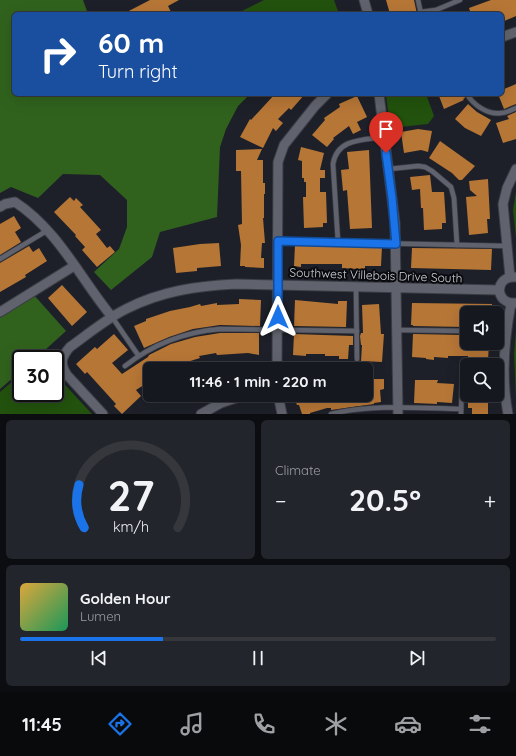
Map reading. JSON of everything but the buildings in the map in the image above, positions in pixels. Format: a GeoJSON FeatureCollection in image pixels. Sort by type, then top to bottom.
{"type":"FeatureCollection","features":[{"type":"Feature","properties":{"kind":"street"},"geometry":{"type":"LineString","coordinates":[[364,0],[367,12]]}},
{"type":"Feature","properties":{"kind":"street"},"geometry":{"type":"LineString","coordinates":[[504,36],[516,32]]}},
{"type":"Feature","properties":{"kind":"street"},"geometry":{"type":"LineString","coordinates":[[276,362],[278,241],[276,171],[279,154],[292,134],[325,96]]}},
{"type":"Feature","properties":{"kind":"street"},"geometry":{"type":"LineString","coordinates":[[379,96],[389,169],[396,244],[398,411]]}},
{"type":"Feature","properties":{"kind":"street"},"geometry":{"type":"LineString","coordinates":[[504,327],[513,303],[506,302],[502,298],[499,290],[502,282],[513,277],[507,246],[503,204],[511,177],[516,169]]}},
{"type":"Feature","properties":{"kind":"street"},"geometry":{"type":"LineString","coordinates":[[0,207],[5,204],[15,202],[28,210],[48,230],[112,317]]}},
{"type":"Feature","properties":{"kind":"street"},"geometry":{"type":"LineString","coordinates":[[0,312],[74,266]]}},
{"type":"Feature","properties":{"kind":"street","name":"Southwest Villebois Drive South"},"geometry":{"type":"LineString","coordinates":[[103,414],[67,375],[62,364],[65,353],[112,317],[125,309],[175,291],[203,286],[236,284],[499,290]]}},
{"type":"Feature","properties":{"kind":"street"},"geometry":{"type":"LineString","coordinates":[[503,350],[508,414]]}},
{"type":"Feature","properties":{"kind":"street"},"geometry":{"type":"LineString","coordinates":[[202,414],[223,402]]}},
{"type":"Feature","properties":{"kind":"street"},"geometry":{"type":"LineString","coordinates":[[279,402],[282,414]]}},
{"type":"Feature","properties":{"kind":"lane"},"geometry":{"type":"LineString","coordinates":[[418,0],[421,12]]}},
{"type":"Feature","properties":{"kind":"lane"},"geometry":{"type":"LineString","coordinates":[[426,12],[436,10],[460,0]]}},
{"type":"Feature","properties":{"kind":"lane"},"geometry":{"type":"LineString","coordinates":[[469,96],[479,107],[491,113],[500,114],[516,108]]}},
{"type":"Feature","properties":{"kind":"lane"},"geometry":{"type":"LineString","coordinates":[[338,242],[333,164],[334,157],[344,145],[349,142],[384,137]]}},
{"type":"Feature","properties":{"kind":"lane"},"geometry":{"type":"LineString","coordinates":[[389,169],[418,166],[425,167],[432,171],[450,187],[454,198],[457,245]]}},
{"type":"Feature","properties":{"kind":"lane"},"geometry":{"type":"LineString","coordinates":[[0,259],[48,230]]}},
{"type":"Feature","properties":{"kind":"lane"},"geometry":{"type":"LineString","coordinates":[[278,241],[507,246]]}},
{"type":"Feature","properties":{"kind":"lane"},"geometry":{"type":"LineString","coordinates":[[356,287],[357,359]]}},
{"type":"Feature","properties":{"kind":"lane"},"geometry":{"type":"LineString","coordinates":[[112,317],[138,355]]}},
{"type":"Feature","properties":{"kind":"lane"},"geometry":{"type":"LineString","coordinates":[[125,366],[138,355],[166,341],[201,331],[220,329],[277,329],[357,331]]}},
{"type":"Feature","properties":{"kind":"lane"},"geometry":{"type":"LineString","coordinates":[[397,330],[460,332]]}},
{"type":"Feature","properties":{"kind":"lane"},"geometry":{"type":"LineString","coordinates":[[331,414],[352,410],[461,412],[461,402]]}},
{"type":"Feature","properties":{"kind":"green space"},"geometry":{"type":"Polygon","coordinates":[[[0,0],[83,0],[87,12],[12,12],[12,96],[248,96],[238,106],[226,129],[220,147],[217,217],[160,232],[152,257],[111,290],[94,272],[119,249],[127,227],[127,200],[100,175],[63,174],[38,198],[11,187],[0,193],[0,0]]]}},
{"type":"Feature","properties":{"kind":"green space"},"geometry":{"type":"Polygon","coordinates":[[[264,0],[334,0],[338,12],[240,12],[264,0]]]}},
{"type":"Feature","properties":{"kind":"green space"},"geometry":{"type":"Polygon","coordinates":[[[386,96],[427,96],[434,116],[428,124],[390,128],[386,96]]]}},
{"type":"Feature","properties":{"kind":"green space"},"geometry":{"type":"Polygon","coordinates":[[[516,192],[516,237],[513,210],[516,192]]]}},
{"type":"Feature","properties":{"kind":"green space"},"geometry":{"type":"Polygon","coordinates":[[[33,294],[66,331],[45,350],[12,350],[12,379],[0,389],[0,314],[33,294]]]}},
{"type":"Feature","properties":{"kind":"green space"},"geometry":{"type":"Polygon","coordinates":[[[516,331],[516,397],[514,354],[516,331]]]}},
{"type":"Feature","properties":{"kind":"green space"},"geometry":{"type":"Polygon","coordinates":[[[12,382],[12,402],[64,402],[64,384],[92,414],[0,414],[0,392],[12,382]]]}},
{"type":"Feature","properties":{"kind":"route"},"geometry":{"type":"LineString","coordinates":[[278,317],[278,241],[396,244],[395,223],[386,153]]}}]}
